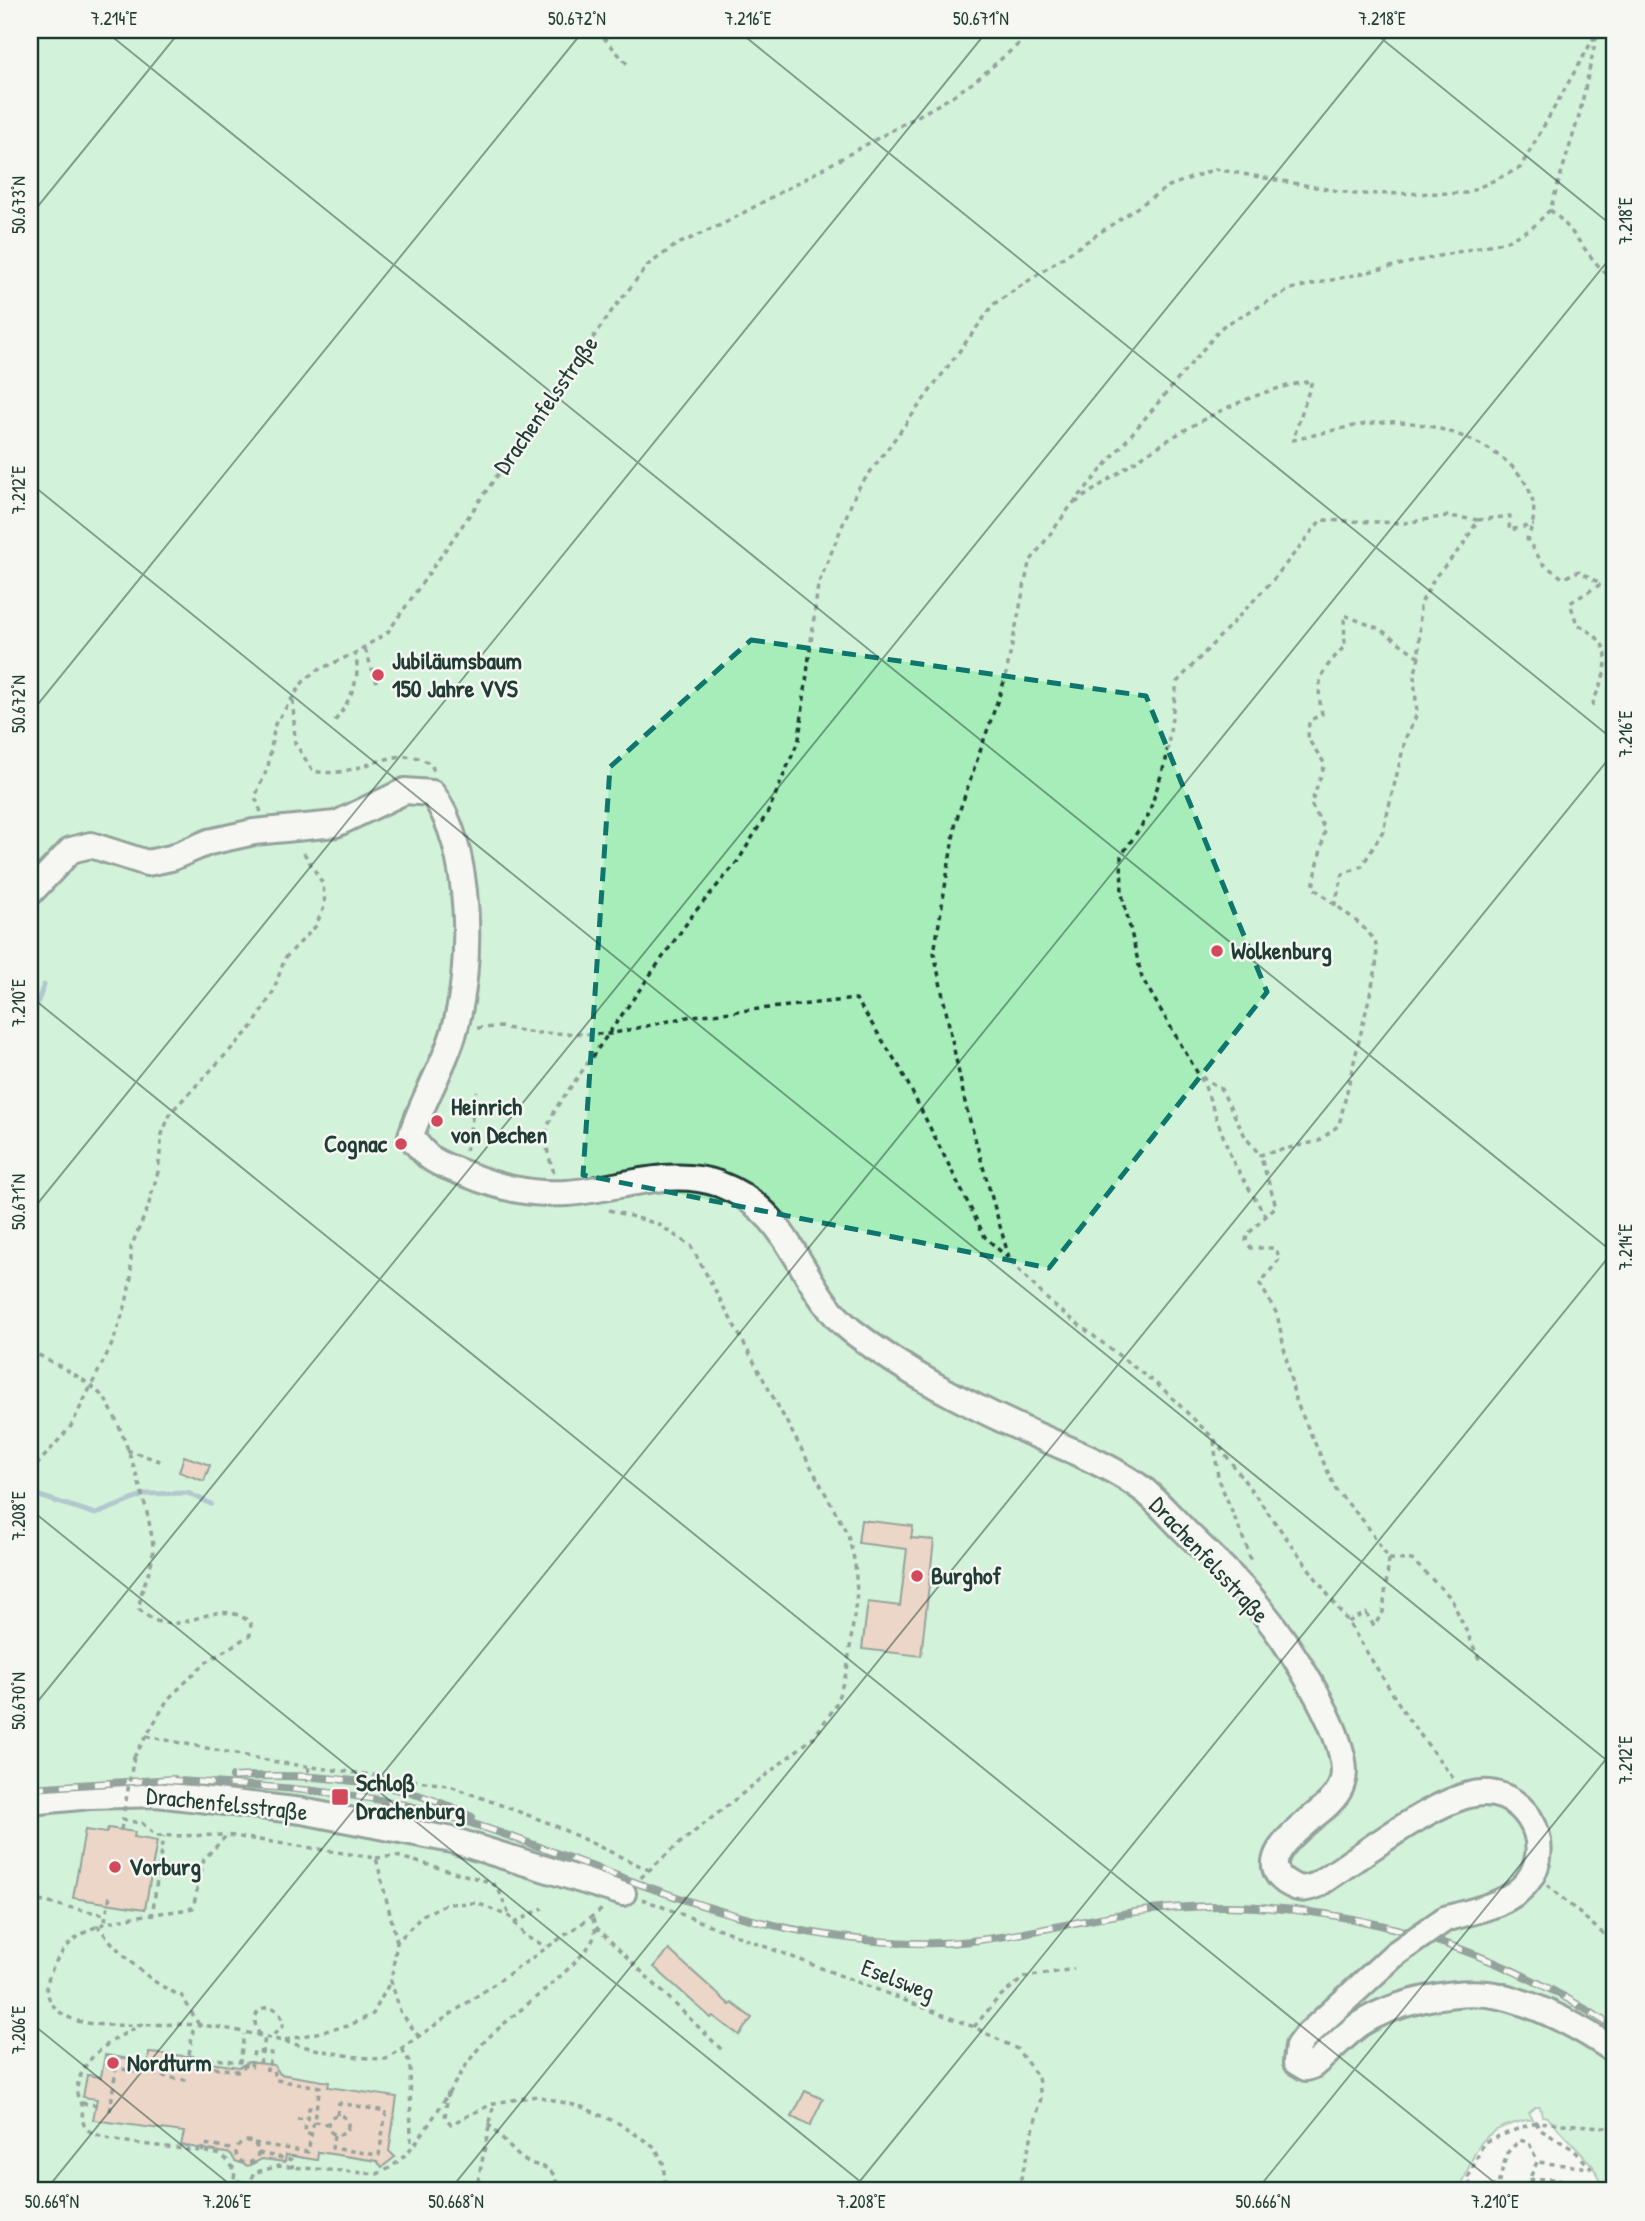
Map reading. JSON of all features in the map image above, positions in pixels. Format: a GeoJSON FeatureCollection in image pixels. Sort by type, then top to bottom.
{"type":"FeatureCollection","features":[{"type":"Feature","properties":{"kind":"lane"},"geometry":{"type":"LineString","coordinates":[[30,893],[71,850],[91,845],[147,863],[171,858],[209,842],[280,829],[335,824],[405,791],[432,793]]}},
{"type":"Feature","properties":{"kind":"lane","name":"Drachenfelsstraße"},"geometry":{"type":"LineString","coordinates":[[432,793],[447,818],[460,859],[466,899],[465,956],[455,1030],[411,1136],[424,1157],[465,1174],[528,1194],[560,1193],[669,1177],[718,1184],[748,1200],[782,1230],[821,1298],[849,1329],[929,1385],[1085,1456],[1145,1491],[1258,1605],[1308,1683],[1336,1738],[1344,1773],[1341,1788],[1330,1803],[1286,1839],[1280,1848],[1278,1869],[1282,1879],[1292,1886],[1305,1889],[1317,1885],[1425,1816],[1469,1795],[1492,1792],[1502,1795],[1527,1813],[1540,1841],[1533,1871]]}},
{"type":"Feature","properties":{"kind":"lane","name":"Drachenfelsstraße"},"geometry":{"type":"LineString","coordinates":[[30,1802],[56,1798],[157,1794],[302,1811],[452,1840],[614,1900]]}},
{"type":"Feature","properties":{"kind":"lane"},"geometry":{"type":"LineString","coordinates":[[1533,1871],[1515,1893],[1490,1906],[1445,1919],[1395,1954],[1304,2038],[1298,2046],[1296,2062],[1306,2067],[1312,2066],[1359,2025],[1397,2006],[1471,1994],[1497,1995],[1524,2003],[1615,2051]]}},
{"type":"Feature","properties":{"kind":"path"},"geometry":{"type":"LineString","coordinates":[[597,30],[629,66]]}},
{"type":"Feature","properties":{"kind":"path","name":"Drachenfelsstraße"},"geometry":{"type":"LineString","coordinates":[[30,1473],[72,1426],[113,1342],[126,1304],[131,1277],[131,1247],[147,1210],[158,1172],[162,1134],[172,1112],[253,1026],[273,992],[285,958],[315,927],[325,905],[323,884],[305,852],[263,817],[256,797],[268,767],[275,724],[303,682],[316,671],[365,648],[388,632],[635,278],[648,265],[676,245],[726,223],[943,102],[974,82],[1035,30]]}},
{"type":"Feature","properties":{"kind":"path"},"geometry":{"type":"LineString","coordinates":[[1010,1261],[966,1107],[934,953],[956,821],[1005,679],[1029,563],[1070,507],[1223,326],[1291,289],[1507,241],[1532,228],[1550,210],[1579,117],[1597,31]]}},
{"type":"Feature","properties":{"kind":"path"},"geometry":{"type":"LineString","coordinates":[[560,1193],[545,1144],[547,1125],[694,913],[738,861],[769,810],[799,739],[818,585],[857,490],[995,304],[1169,186],[1215,169],[1355,194],[1467,193],[1520,168],[1597,31]]}},
{"type":"Feature","properties":{"kind":"path"},"geometry":{"type":"LineString","coordinates":[[1550,210],[1583,242],[1600,270],[1615,281]]}},
{"type":"Feature","properties":{"kind":"path"},"geometry":{"type":"LineString","coordinates":[[1070,507],[1153,450],[1215,416],[1281,385],[1312,381],[1293,440],[1390,422],[1443,429],[1484,447],[1513,465],[1532,493],[1534,524],[1528,539],[1543,564],[1563,578],[1579,571],[1601,584],[1570,603],[1577,624],[1596,634],[1607,649],[1605,675],[1591,708]]}},
{"type":"Feature","properties":{"kind":"path"},"geometry":{"type":"LineString","coordinates":[[1266,1217],[1232,1160],[1199,1076],[1142,978],[1122,894],[1121,856],[1152,804],[1166,760],[1177,682],[1273,580],[1321,520],[1404,523],[1448,516],[1478,520],[1510,516],[1509,530],[1534,524]]}},
{"type":"Feature","properties":{"kind":"path"},"geometry":{"type":"LineString","coordinates":[[1334,907],[1343,874],[1362,866],[1383,831],[1406,737],[1417,714],[1414,677],[1419,657],[1420,605],[1435,577],[1463,545],[1478,520]]}},
{"type":"Feature","properties":{"kind":"path"},"geometry":{"type":"LineString","coordinates":[[1260,1154],[1319,1141],[1339,1125],[1376,970],[1376,943],[1359,923],[1334,907],[1313,887],[1325,830],[1311,804],[1325,765],[1308,738],[1309,721],[1322,714],[1317,688],[1325,666],[1345,646],[1344,615],[1380,629],[1419,657]]}},
{"type":"Feature","properties":{"kind":"path"},"geometry":{"type":"LineString","coordinates":[[365,648],[377,683]]}},
{"type":"Feature","properties":{"kind":"path"},"geometry":{"type":"LineString","coordinates":[[335,721],[351,698],[359,667],[355,653]]}},
{"type":"Feature","properties":{"kind":"path"},"geometry":{"type":"LineString","coordinates":[[293,698],[295,743],[313,771],[332,775],[395,756],[412,754],[431,764],[435,781],[432,793]]}},
{"type":"Feature","properties":{"kind":"path"},"geometry":{"type":"LineString","coordinates":[[455,1030],[500,1027],[534,1033],[610,1034],[692,1016],[856,999],[900,1068],[985,1237],[1052,1304],[1164,1390],[1214,1439],[1348,1622],[1409,1720],[1469,1795]]}},
{"type":"Feature","properties":{"kind":"path"},"geometry":{"type":"LineString","coordinates":[[1199,1076],[1221,1089],[1246,1138],[1260,1154],[1276,1206],[1247,1235],[1246,1241],[1251,1248],[1275,1248],[1280,1258],[1260,1284],[1277,1314],[1295,1399],[1336,1490],[1366,1524],[1389,1559],[1383,1612],[1374,1626],[1366,1613],[1348,1622]]}},
{"type":"Feature","properties":{"kind":"path"},"geometry":{"type":"LineString","coordinates":[[465,1174],[466,1147],[477,1091]]}},
{"type":"Feature","properties":{"kind":"path"},"geometry":{"type":"LineString","coordinates":[[146,1736],[282,1763],[447,1785],[549,1823],[649,1870],[814,1737],[835,1707],[847,1671],[857,1593],[855,1563],[848,1535],[691,1246],[658,1224],[600,1206]]}},
{"type":"Feature","properties":{"kind":"path"},"geometry":{"type":"LineString","coordinates":[[30,1350],[92,1387],[104,1397],[119,1422],[152,1531],[153,1555],[140,1591],[139,1609],[149,1619],[176,1625],[225,1610],[240,1614],[251,1623],[250,1634],[205,1663],[168,1699],[134,1757],[121,1830]]}},
{"type":"Feature","properties":{"kind":"path"},"geometry":{"type":"LineString","coordinates":[[1214,1439],[1218,1478],[1248,1550],[1252,1572]]}},
{"type":"Feature","properties":{"kind":"path"},"geometry":{"type":"LineString","coordinates":[[127,1450],[163,1462]]}},
{"type":"Feature","properties":{"kind":"path"},"geometry":{"type":"LineString","coordinates":[[1389,1559],[1412,1560],[1451,1598],[1480,1661]]}},
{"type":"Feature","properties":{"kind":"path"},"geometry":{"type":"LineString","coordinates":[[122,1820],[142,1823],[156,1836],[227,1835],[376,1858],[397,1856],[490,1882],[498,1888],[510,1917],[526,1937],[548,1947]]}},
{"type":"Feature","properties":{"kind":"path"},"geometry":{"type":"LineString","coordinates":[[227,1835],[204,1859],[193,1908],[152,1917],[105,1921],[75,1939],[58,1959],[49,1974],[46,1987],[48,1998],[61,2014],[84,2023],[197,2025],[283,2040],[358,2059],[386,2059],[614,1900]]}},
{"type":"Feature","properties":{"kind":"path"},"geometry":{"type":"LineString","coordinates":[[152,1917],[163,1836]]}},
{"type":"Feature","properties":{"kind":"path"},"geometry":{"type":"LineString","coordinates":[[376,1858],[397,1942]]}},
{"type":"Feature","properties":{"kind":"path"},"geometry":{"type":"LineString","coordinates":[[1533,1871],[1615,1944]]}},
{"type":"Feature","properties":{"kind":"path"},"geometry":{"type":"LineString","coordinates":[[105,1921],[110,1895]]}},
{"type":"Feature","properties":{"kind":"path","name":"Eselsweg"},"geometry":{"type":"LineString","coordinates":[[614,1900],[974,2027],[1017,2049],[1038,2077],[1041,2098],[1018,2191]]}},
{"type":"Feature","properties":{"kind":"path"},"geometry":{"type":"LineString","coordinates":[[39,1901],[106,1914]]}},
{"type":"Feature","properties":{"kind":"path"},"geometry":{"type":"LineString","coordinates":[[419,2037],[400,2011],[391,1981],[392,1958],[397,1942],[423,1915],[446,1904],[477,1903],[510,1917]]}},
{"type":"Feature","properties":{"kind":"path"},"geometry":{"type":"LineString","coordinates":[[514,1923],[543,1908]]}},
{"type":"Feature","properties":{"kind":"path"},"geometry":{"type":"LineString","coordinates":[[592,1916],[596,1927],[722,2050]]}},
{"type":"Feature","properties":{"kind":"path"},"geometry":{"type":"LineString","coordinates":[[97,1925],[109,1941],[166,1990],[182,1996],[197,2025],[189,2055],[240,2062],[244,2034]]}},
{"type":"Feature","properties":{"kind":"path"},"geometry":{"type":"LineString","coordinates":[[145,2023],[107,2042],[79,2075],[76,2096],[82,2106],[85,2127],[97,2137],[223,2156],[235,2170],[233,2180],[242,2182],[251,2183],[253,2173],[272,2166],[377,2174],[390,2170],[411,2148],[468,2057],[566,1970],[594,1938],[596,1927]]}},
{"type":"Feature","properties":{"kind":"path"},"geometry":{"type":"LineString","coordinates":[[974,2027],[999,1997],[1025,1977],[1074,1969]]}},
{"type":"Feature","properties":{"kind":"path"},"geometry":{"type":"LineString","coordinates":[[283,2040],[348,2026],[373,2014],[391,1981]]}},
{"type":"Feature","properties":{"kind":"path"},"geometry":{"type":"LineString","coordinates":[[268,2007],[277,2009],[283,2017],[283,2026],[278,2034],[265,2038],[254,2027],[254,2018],[260,2010],[268,2007]]}},
{"type":"Feature","properties":{"kind":"path"},"geometry":{"type":"LineString","coordinates":[[260,2064],[265,2038]]}},
{"type":"Feature","properties":{"kind":"path"},"geometry":{"type":"LineString","coordinates":[[402,2049],[410,2063],[411,2148]]}},
{"type":"Feature","properties":{"kind":"path"},"geometry":{"type":"LineString","coordinates":[[194,2065],[238,2071],[252,2066],[254,2051],[271,2053],[267,2069],[273,2070],[276,2080],[320,2088],[309,2152],[250,2141],[243,2141],[236,2150],[236,2155],[245,2162],[250,2162],[257,2153]]}},
{"type":"Feature","properties":{"kind":"path"},"geometry":{"type":"LineString","coordinates":[[149,2074],[167,2061],[178,2063]]}},
{"type":"Feature","properties":{"kind":"path"},"geometry":{"type":"LineString","coordinates":[[110,2111],[116,2068],[191,2081]]}},
{"type":"Feature","properties":{"kind":"path"},"geometry":{"type":"LineString","coordinates":[[448,2090],[445,2117],[451,2124],[494,2103],[537,2096],[582,2106],[618,2123],[655,2147],[661,2154],[666,2191]]}},
{"type":"Feature","properties":{"kind":"path"},"geometry":{"type":"LineString","coordinates":[[82,2103],[96,2105]]}},
{"type":"Feature","properties":{"kind":"path"},"geometry":{"type":"LineString","coordinates":[[339,2103],[386,2111],[379,2155],[332,2148],[334,2134],[328,2124],[337,2115],[339,2103]]}},
{"type":"Feature","properties":{"kind":"path"},"geometry":{"type":"LineString","coordinates":[[476,2191],[494,2103]]}},
{"type":"Feature","properties":{"kind":"path"},"geometry":{"type":"LineString","coordinates":[[312,2135],[305,2133],[307,2120],[309,2108],[316,2109]]}},
{"type":"Feature","properties":{"kind":"path"},"geometry":{"type":"LineString","coordinates":[[334,2134],[339,2135],[347,2129],[346,2119],[337,2115]]}},
{"type":"Feature","properties":{"kind":"path"},"geometry":{"type":"LineString","coordinates":[[297,2119],[307,2120]]}},
{"type":"Feature","properties":{"kind":"path"},"geometry":{"type":"LineString","coordinates":[[314,2122],[328,2124]]}},
{"type":"Feature","properties":{"kind":"path"},"geometry":{"type":"LineString","coordinates":[[1532,2191],[1529,2180],[1537,2162],[1529,2143],[1520,2140],[1507,2153],[1498,2185],[1481,2191],[1471,2185],[1468,2178],[1484,2142],[1536,2122],[1615,2128]]}},
{"type":"Feature","properties":{"kind":"path"},"geometry":{"type":"LineString","coordinates":[[1536,2122],[1539,2129],[1573,2149],[1591,2168],[1537,2162]]}},
{"type":"Feature","properties":{"kind":"path"},"geometry":{"type":"LineString","coordinates":[[488,2124],[523,2160],[546,2165],[556,2180],[558,2191]]}},
{"type":"Feature","properties":{"kind":"path"},"geometry":{"type":"LineString","coordinates":[[250,2141],[257,2153],[293,2160],[292,2168]]}},
{"type":"Feature","properties":{"kind":"path"},"geometry":{"type":"LineString","coordinates":[[202,2152],[204,2144],[236,2150]]}},
{"type":"Feature","properties":{"kind":"path"},"geometry":{"type":"LineString","coordinates":[[1529,2180],[1553,2178],[1576,2183],[1588,2191]]}},
{"type":"Feature","properties":{"kind":"highlighted area"},"geometry":{"type":"Polygon","coordinates":[[[751,640],[1146,696],[1267,992],[1049,1268],[583,1175],[610,767],[751,640]]]}},
{"type":"Feature","properties":{"kind":"green space"},"geometry":{"type":"Polygon","coordinates":[[[30,30],[1615,30],[1615,2191],[1604,2191],[1593,2166],[1547,2117],[1542,2116],[1540,2107],[1536,2107],[1529,2113],[1533,2119],[1501,2128],[1483,2141],[1476,2150],[1460,2191],[30,2191],[30,30]]]}},
{"type":"Feature","properties":{"kind":"building"},"geometry":{"type":"Polygon","coordinates":[[[184,1456],[210,1465],[204,1481],[179,1472],[184,1456]]]}},
{"type":"Feature","properties":{"kind":"building","name":"Burghof"},"geometry":{"type":"Polygon","coordinates":[[[861,1520],[913,1526],[911,1538],[934,1540],[921,1656],[862,1649],[868,1602],[900,1606],[907,1549],[858,1543],[861,1520]]]}},
{"type":"Feature","properties":{"kind":"building","name":"Vorburg"},"geometry":{"type":"Polygon","coordinates":[[[108,1828],[135,1832],[134,1837],[157,1841],[145,1909],[73,1898],[85,1830],[106,1833],[108,1828]]]}},
{"type":"Feature","properties":{"kind":"building"},"geometry":{"type":"Polygon","coordinates":[[[669,1950],[730,2005],[732,2003],[752,2018],[739,2035],[713,2016],[711,2018],[654,1967],[669,1950]]]}},
{"type":"Feature","properties":{"kind":"building"},"geometry":{"type":"Polygon","coordinates":[[[149,2053],[197,2057],[196,2061],[239,2067],[248,2062],[274,2065],[280,2074],[329,2082],[328,2087],[397,2097],[389,2151],[395,2157],[382,2167],[377,2161],[318,2152],[317,2160],[286,2155],[285,2162],[262,2159],[248,2166],[235,2161],[231,2154],[181,2145],[184,2132],[93,2120],[97,2099],[83,2097],[87,2075],[101,2077],[105,2055],[148,2062],[149,2053]]]}},
{"type":"Feature","properties":{"kind":"building"},"geometry":{"type":"Polygon","coordinates":[[[805,2091],[823,2099],[810,2126],[792,2117],[805,2091]]]}},
{"type":"Feature","properties":{"kind":"waterway"},"geometry":{"type":"LineString","coordinates":[[30,1022],[44,985]]}},
{"type":"Feature","properties":{"kind":"waterway"},"geometry":{"type":"LineString","coordinates":[[30,1493],[96,1514],[147,1494],[188,1493],[211,1504]]}},
{"type":"Feature","properties":{"kind":"railway"},"geometry":{"type":"LineString","coordinates":[[233,1777],[295,1776],[356,1781],[415,1794],[472,1817]]}},
{"type":"Feature","properties":{"kind":"railway"},"geometry":{"type":"LineString","coordinates":[[30,1788],[174,1779]]}},
{"type":"Feature","properties":{"kind":"railway"},"geometry":{"type":"LineString","coordinates":[[165,1780],[335,1793],[402,1804],[481,1826],[718,1910],[766,1923],[855,1939],[897,1943],[959,1942],[1128,1913],[1192,1907],[1256,1907],[1320,1913],[1444,1943],[1503,1966],[1560,1995],[1615,2028]]}},
{"type":"Feature","properties":{"kind":"place","name":"Jubiläumsbaum 150 Jahre VVS"},"geometry":{"type":"Point","coordinates":[378,675]}},
{"type":"Feature","properties":{"kind":"place","name":"Wolkenburg"},"geometry":{"type":"Point","coordinates":[1217,951]}},
{"type":"Feature","properties":{"kind":"place","name":"Heinrich von Dechen"},"geometry":{"type":"Point","coordinates":[437,1121]}},
{"type":"Feature","properties":{"kind":"place","name":"Cognac"},"geometry":{"type":"Point","coordinates":[401,1144]}},
{"type":"Feature","properties":{"kind":"place","name":"Burghof"},"geometry":{"type":"Point","coordinates":[917,1576]}},
{"type":"Feature","properties":{"kind":"place","name":"Schloß Drachenburg"},"geometry":{"type":"Point","coordinates":[340,1797]}},
{"type":"Feature","properties":{"kind":"place","name":"Vorburg"},"geometry":{"type":"Point","coordinates":[115,1867]}},
{"type":"Feature","properties":{"kind":"place","name":"Nordturm"},"geometry":{"type":"Point","coordinates":[113,2063]}}]}
